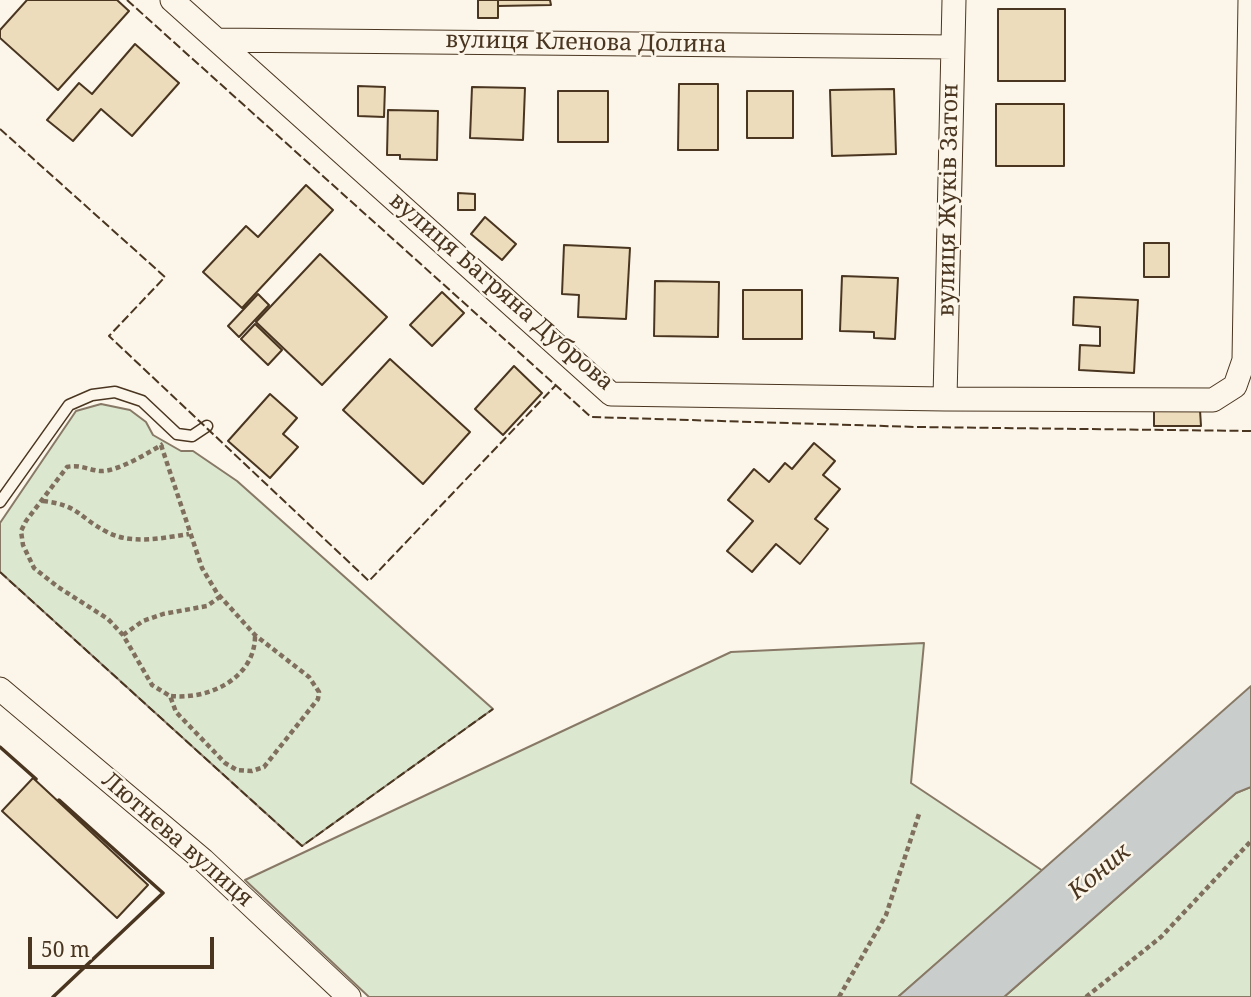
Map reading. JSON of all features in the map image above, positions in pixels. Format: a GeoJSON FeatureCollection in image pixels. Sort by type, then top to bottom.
{"type":"FeatureCollection","features":[{"type":"Feature","properties":{"kind":"street","name":"вулиця Багряна Дуброва"},"geometry":{"type":"LineString","coordinates":[[172,0],[611,394],[1213,400],[1235,386],[1244,360],[1250,0]]}},
{"type":"Feature","properties":{"kind":"street","name":"вулиця Жуків Затон"},"geometry":{"type":"LineString","coordinates":[[946,399],[954,0]]}},
{"type":"Feature","properties":{"kind":"street","name":"вулиця Кленова Долина"},"geometry":{"type":"LineString","coordinates":[[218,40],[953,47]]}},
{"type":"Feature","properties":{"kind":"street","name":"Лютнева вулиця"},"geometry":{"type":"LineString","coordinates":[[0,689],[203,860],[349,997]]}},
{"type":"Feature","properties":{"kind":"lane"},"geometry":{"type":"LineString","coordinates":[[0,502],[69,405],[92,395],[115,391],[142,401],[177,434],[192,436],[207,426]]}},
{"type":"Feature","properties":{"kind":"path"},"geometry":{"type":"LineString","coordinates":[[170,696],[176,712],[225,763],[237,770],[252,771],[264,767],[318,699],[319,692],[309,677],[255,635],[220,596],[202,568],[161,445],[103,472],[67,467],[21,531],[23,545],[34,568],[108,619],[123,635],[152,685],[170,696],[209,693],[226,684],[251,661],[255,650],[255,635]]}},
{"type":"Feature","properties":{"kind":"path"},"geometry":{"type":"LineString","coordinates":[[42,500],[75,508],[107,533],[122,538],[158,539],[189,534]]}},
{"type":"Feature","properties":{"kind":"path"},"geometry":{"type":"LineString","coordinates":[[123,635],[143,621],[163,614],[207,606],[220,596]]}},
{"type":"Feature","properties":{"kind":"path"},"geometry":{"type":"LineString","coordinates":[[839,997],[886,915],[920,811]]}},
{"type":"Feature","properties":{"kind":"path"},"geometry":{"type":"LineString","coordinates":[[1086,997],[1161,937],[1251,841]]}},
{"type":"Feature","properties":{"kind":"green space"},"geometry":{"type":"Polygon","coordinates":[[[101,404],[130,410],[146,422],[153,435],[181,451],[193,451],[237,481],[493,709],[302,846],[0,572],[0,523],[76,411],[101,404]]]}},
{"type":"Feature","properties":{"kind":"green space"},"geometry":{"type":"Polygon","coordinates":[[[924,643],[911,783],[1043,871],[898,997],[369,997],[245,880],[731,652],[924,643]]]}},
{"type":"Feature","properties":{"kind":"green space"},"geometry":{"type":"Polygon","coordinates":[[[1251,787],[1251,997],[1004,997],[1236,793],[1251,787]]]}},
{"type":"Feature","properties":{"kind":"water","name":"Коник"},"geometry":{"type":"Polygon","coordinates":[[[1251,686],[1251,787],[1236,793],[1004,997],[898,997],[1251,686]]]}},
{"type":"Feature","properties":{"kind":"building"},"geometry":{"type":"Polygon","coordinates":[[[27,0],[117,0],[129,11],[58,90],[0,38],[0,30],[27,0]]]}},
{"type":"Feature","properties":{"kind":"building"},"geometry":{"type":"Polygon","coordinates":[[[478,0],[498,0],[498,18],[478,18],[478,0]]]}},
{"type":"Feature","properties":{"kind":"building"},"geometry":{"type":"Polygon","coordinates":[[[498,0],[550,0],[551,5],[498,6],[498,0]]]}},
{"type":"Feature","properties":{"kind":"building"},"geometry":{"type":"Polygon","coordinates":[[[998,9],[1065,9],[1065,81],[998,81],[998,9]]]}},
{"type":"Feature","properties":{"kind":"building"},"geometry":{"type":"Polygon","coordinates":[[[135,44],[179,83],[132,136],[101,109],[73,141],[47,120],[79,83],[92,94],[135,44]]]}},
{"type":"Feature","properties":{"kind":"building"},"geometry":{"type":"Polygon","coordinates":[[[679,84],[718,84],[718,150],[678,150],[679,84]]]}},
{"type":"Feature","properties":{"kind":"building"},"geometry":{"type":"Polygon","coordinates":[[[358,86],[385,87],[384,117],[358,116],[358,86]]]}},
{"type":"Feature","properties":{"kind":"building"},"geometry":{"type":"Polygon","coordinates":[[[472,87],[525,88],[523,140],[470,138],[472,87]]]}},
{"type":"Feature","properties":{"kind":"building"},"geometry":{"type":"Polygon","coordinates":[[[894,89],[896,154],[832,156],[830,90],[894,89]]]}},
{"type":"Feature","properties":{"kind":"building"},"geometry":{"type":"Polygon","coordinates":[[[558,91],[608,91],[608,142],[558,142],[558,91]]]}},
{"type":"Feature","properties":{"kind":"building"},"geometry":{"type":"Polygon","coordinates":[[[747,91],[793,91],[793,138],[747,138],[747,91]]]}},
{"type":"Feature","properties":{"kind":"building"},"geometry":{"type":"Polygon","coordinates":[[[996,104],[1064,104],[1064,166],[996,166],[996,104]]]}},
{"type":"Feature","properties":{"kind":"building"},"geometry":{"type":"Polygon","coordinates":[[[388,110],[438,111],[437,160],[400,159],[400,155],[387,155],[388,110]]]}},
{"type":"Feature","properties":{"kind":"building"},"geometry":{"type":"Polygon","coordinates":[[[306,185],[333,210],[242,308],[203,272],[246,226],[258,237],[306,185]]]}},
{"type":"Feature","properties":{"kind":"building"},"geometry":{"type":"Polygon","coordinates":[[[458,193],[475,194],[475,210],[458,210],[458,193]]]}},
{"type":"Feature","properties":{"kind":"building"},"geometry":{"type":"Polygon","coordinates":[[[485,217],[516,244],[502,260],[471,234],[485,217]]]}},
{"type":"Feature","properties":{"kind":"building"},"geometry":{"type":"Polygon","coordinates":[[[1144,243],[1169,243],[1169,277],[1144,277],[1144,243]]]}},
{"type":"Feature","properties":{"kind":"building"},"geometry":{"type":"Polygon","coordinates":[[[564,245],[630,248],[626,319],[578,317],[579,295],[562,294],[564,245]]]}},
{"type":"Feature","properties":{"kind":"building"},"geometry":{"type":"Polygon","coordinates":[[[320,254],[387,317],[322,385],[256,322],[320,254]]]}},
{"type":"Feature","properties":{"kind":"building"},"geometry":{"type":"Polygon","coordinates":[[[842,276],[898,278],[895,339],[874,338],[874,332],[840,331],[842,276]]]}},
{"type":"Feature","properties":{"kind":"building"},"geometry":{"type":"Polygon","coordinates":[[[655,281],[719,282],[718,337],[654,336],[655,281]]]}},
{"type":"Feature","properties":{"kind":"building"},"geometry":{"type":"Polygon","coordinates":[[[743,290],[802,290],[802,339],[743,339],[743,290]]]}},
{"type":"Feature","properties":{"kind":"building"},"geometry":{"type":"Polygon","coordinates":[[[442,292],[464,313],[432,346],[410,325],[442,292]]]}},
{"type":"Feature","properties":{"kind":"building"},"geometry":{"type":"Polygon","coordinates":[[[258,294],[269,305],[239,337],[228,326],[258,294]]]}},
{"type":"Feature","properties":{"kind":"building"},"geometry":{"type":"Polygon","coordinates":[[[1074,297],[1138,300],[1134,373],[1079,370],[1080,345],[1100,346],[1100,327],[1073,325],[1074,297]]]}},
{"type":"Feature","properties":{"kind":"building"},"geometry":{"type":"Polygon","coordinates":[[[255,324],[282,350],[268,365],[241,339],[255,324]]]}},
{"type":"Feature","properties":{"kind":"building"},"geometry":{"type":"Polygon","coordinates":[[[390,359],[470,432],[423,484],[343,410],[390,359]]]}},
{"type":"Feature","properties":{"kind":"building"},"geometry":{"type":"Polygon","coordinates":[[[514,366],[542,393],[503,435],[475,409],[514,366]]]}},
{"type":"Feature","properties":{"kind":"building"},"geometry":{"type":"Polygon","coordinates":[[[270,394],[297,418],[283,434],[298,447],[270,478],[228,441],[270,394]]]}},
{"type":"Feature","properties":{"kind":"building"},"geometry":{"type":"Polygon","coordinates":[[[1154,410],[1200,410],[1201,426],[1154,426],[1154,410]]]}},
{"type":"Feature","properties":{"kind":"building"},"geometry":{"type":"Polygon","coordinates":[[[814,443],[835,461],[823,475],[840,489],[815,519],[828,529],[800,564],[776,544],[752,572],[727,551],[753,521],[728,500],[754,469],[769,482],[785,463],[792,469],[814,443]]]}},
{"type":"Feature","properties":{"kind":"building"},"geometry":{"type":"Polygon","coordinates":[[[33,778],[148,885],[117,918],[2,811],[33,778]]]}},
{"type":"Feature","properties":{"kind":"fence"},"geometry":{"type":"LineString","coordinates":[[127,0],[591,417],[917,427],[1251,431]]}},
{"type":"Feature","properties":{"kind":"fence"},"geometry":{"type":"LineString","coordinates":[[0,129],[165,277],[109,336],[369,581],[556,385]]}},
{"type":"Feature","properties":{"kind":"fence"},"geometry":{"type":"LineString","coordinates":[[0,572],[302,846],[493,709]]}},
{"type":"Feature","properties":{"kind":"wall"},"geometry":{"type":"LineString","coordinates":[[0,747],[36,779]]}},
{"type":"Feature","properties":{"kind":"wall"},"geometry":{"type":"LineString","coordinates":[[53,997],[163,893],[59,800]]}}]}
